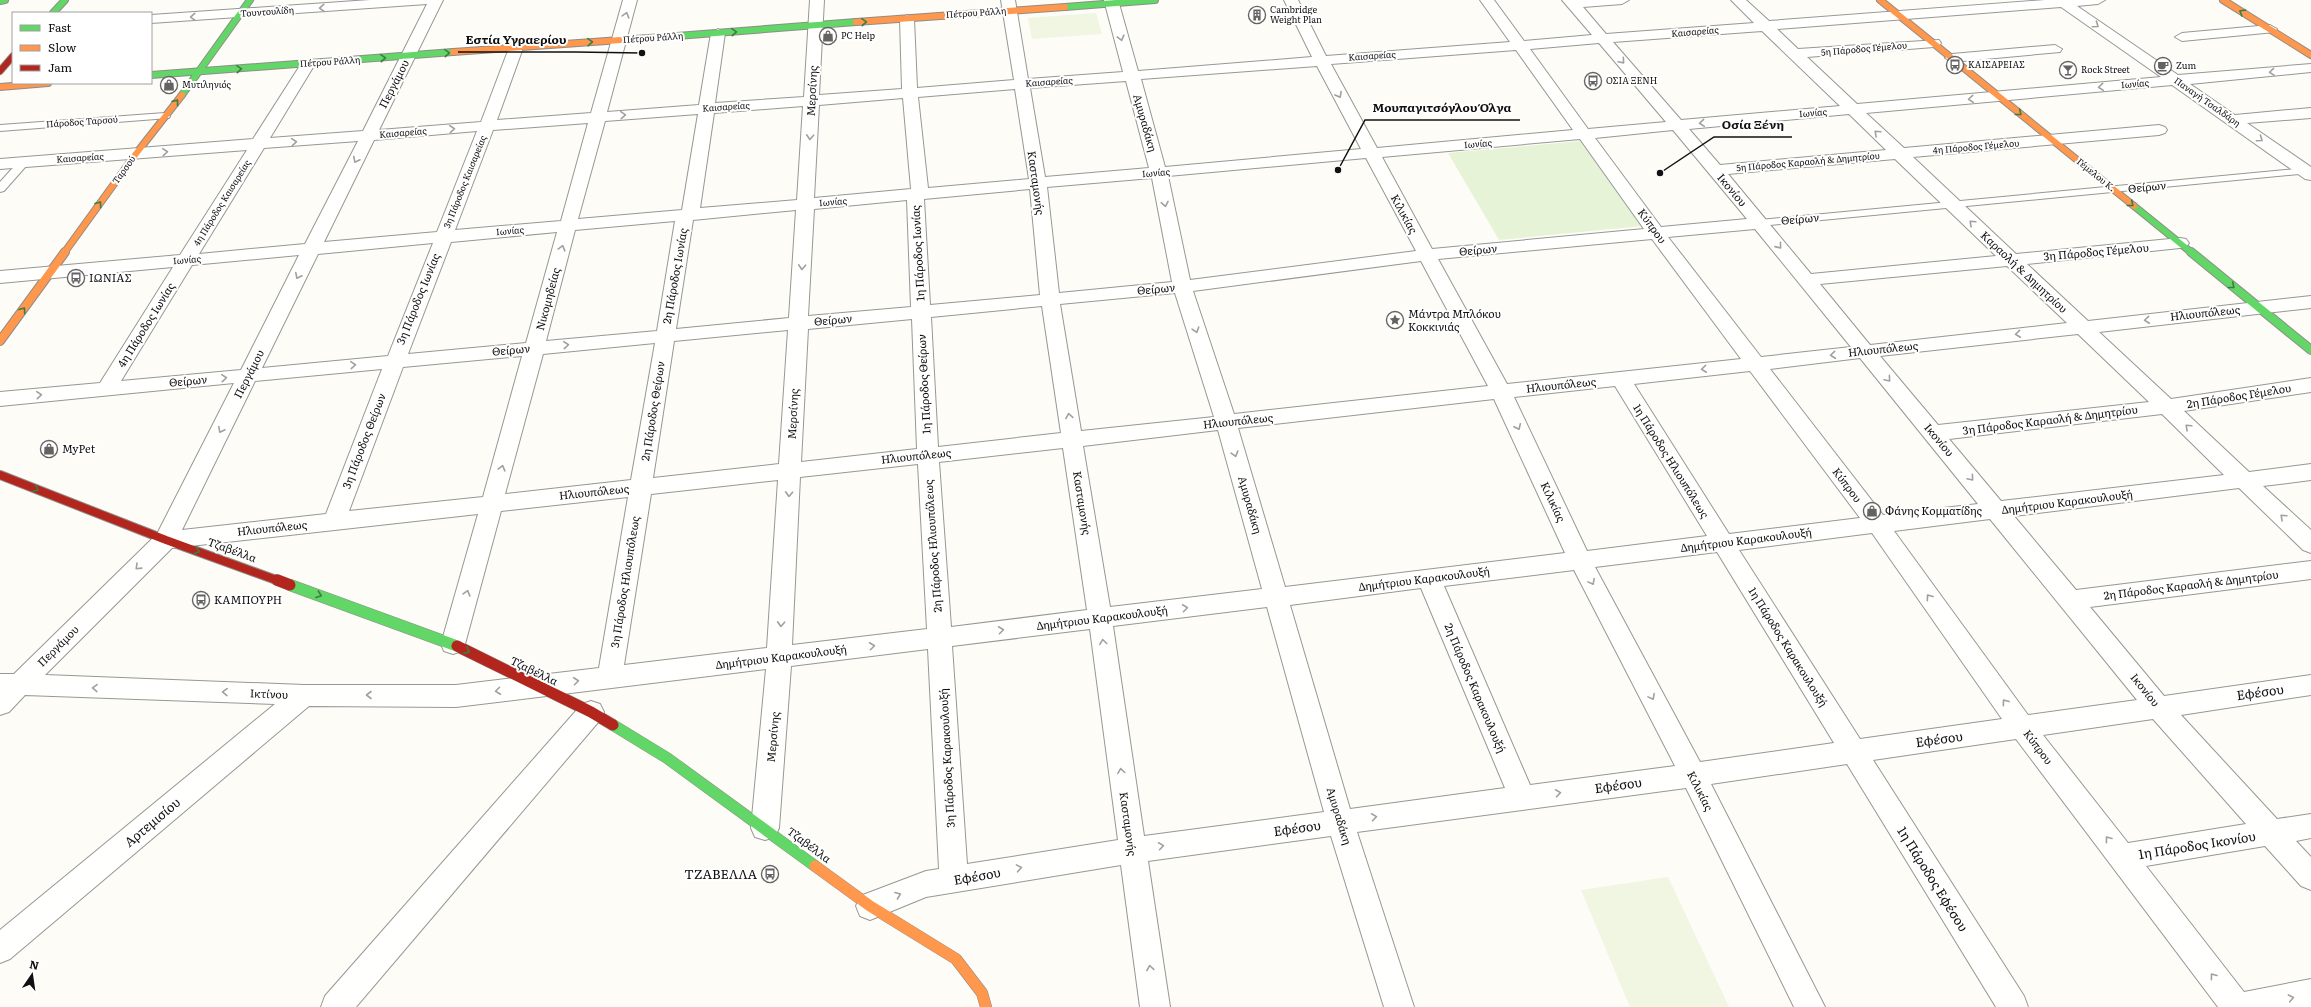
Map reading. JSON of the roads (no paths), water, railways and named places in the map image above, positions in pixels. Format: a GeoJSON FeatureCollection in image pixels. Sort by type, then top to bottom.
{"type":"FeatureCollection","features":[{"type":"Feature","properties":{"kind":"main road"},"geometry":{"type":"LineString","coordinates":[[0,1],[5,0]]}},
{"type":"Feature","properties":{"kind":"main road"},"geometry":{"type":"LineString","coordinates":[[54,12],[65,0]]}},
{"type":"Feature","properties":{"kind":"main road","name":"Ταρσού"},"geometry":{"type":"LineString","coordinates":[[0,341],[135,155],[200,72],[250,0]]}},
{"type":"Feature","properties":{"kind":"main road","name":"Πέτρου Ράλλη"},"geometry":{"type":"LineString","coordinates":[[152,75],[907,19],[1009,5],[1155,0]]}},
{"type":"Feature","properties":{"kind":"main road","name":"Γέμελου Κ."},"geometry":{"type":"LineString","coordinates":[[1880,0],[2311,350]]}},
{"type":"Feature","properties":{"kind":"main road"},"geometry":{"type":"LineString","coordinates":[[2223,0],[2311,54]]}},
{"type":"Feature","properties":{"kind":"main road"},"geometry":{"type":"LineString","coordinates":[[0,71],[12,57]]}},
{"type":"Feature","properties":{"kind":"main road"},"geometry":{"type":"LineString","coordinates":[[0,87],[36,84]]}},
{"type":"Feature","properties":{"kind":"main road","name":"Τζαβέλλα"},"geometry":{"type":"LineString","coordinates":[[0,475],[166,540],[453,644],[591,712],[667,758],[870,906],[956,959],[982,993],[986,1007]]}},
{"type":"Feature","properties":{"kind":"street","name":"Τουντουλίδη"},"geometry":{"type":"LineString","coordinates":[[152,20],[431,0]]}},
{"type":"Feature","properties":{"kind":"street","name":"Περγάμου"},"geometry":{"type":"LineString","coordinates":[[0,704],[10,685],[166,540],[436,0]]}},
{"type":"Feature","properties":{"kind":"street","name":"Νικομηδείας"},"geometry":{"type":"LineString","coordinates":[[453,644],[630,0]]}},
{"type":"Feature","properties":{"kind":"street","name":"Μερσίνης"},"geometry":{"type":"LineString","coordinates":[[765,828],[779,657],[817,0]]}},
{"type":"Feature","properties":{"kind":"street","name":"Κιλικίας"},"geometry":{"type":"LineString","coordinates":[[1291,0],[1321,60],[1501,392],[1580,560],[1693,775],[1810,1007]]}},
{"type":"Feature","properties":{"kind":"street","name":"Κύπρου"},"geometry":{"type":"LineString","coordinates":[[1487,0],[1657,234],[1878,525],[2022,727],[2237,1007]]}},
{"type":"Feature","properties":{"kind":"street"},"geometry":{"type":"LineString","coordinates":[[1571,2],[1622,0]]}},
{"type":"Feature","properties":{"kind":"street","name":"Καραολή & Δημητρίου"},"geometry":{"type":"LineString","coordinates":[[1738,0],[2311,544]]}},
{"type":"Feature","properties":{"kind":"street","name":"Καισαρείας"},"geometry":{"type":"LineString","coordinates":[[0,164],[135,155],[598,117],[2098,0]]}},
{"type":"Feature","properties":{"kind":"street","name":"Αμυραδάκη"},"geometry":{"type":"LineString","coordinates":[[1112,2],[1159,173],[1182,287],[1226,422],[1340,822],[1399,1007]]}},
{"type":"Feature","properties":{"kind":"street","name":"Ικονίου"},"geometry":{"type":"LineString","coordinates":[[1571,2],[1716,170],[1864,351],[1998,510],[2157,706],[2311,877]]}},
{"type":"Feature","properties":{"kind":"street","name":"Παναγή Τσαλδάρη"},"geometry":{"type":"LineString","coordinates":[[2064,3],[2309,172]]}},
{"type":"Feature","properties":{"kind":"street","name":"Κασταμονής"},"geometry":{"type":"LineString","coordinates":[[1009,5],[1038,184],[1050,299],[1100,618],[1155,1007]]}},
{"type":"Feature","properties":{"kind":"street","name":"1η Πάροδος Ιωνίας"},"geometry":{"type":"LineString","coordinates":[[907,19],[910,93],[917,194],[921,312]]}},
{"type":"Feature","properties":{"kind":"street"},"geometry":{"type":"LineString","coordinates":[[2182,37],[2270,29]]}},
{"type":"Feature","properties":{"kind":"street","name":"2η Πάροδος Ιωνίας"},"geometry":{"type":"LineString","coordinates":[[664,336],[687,215],[718,33]]}},
{"type":"Feature","properties":{"kind":"street","name":"5η Πάροδος Γέμελου"},"geometry":{"type":"LineString","coordinates":[[1794,54],[1934,43]]}},
{"type":"Feature","properties":{"kind":"street","name":"3η Πάροδος Καισαρείας"},"geometry":{"type":"LineString","coordinates":[[443,237],[488,126],[516,48]]}},
{"type":"Feature","properties":{"kind":"street"},"geometry":{"type":"LineString","coordinates":[[1952,58],[2055,49]]}},
{"type":"Feature","properties":{"kind":"street","name":"4η Πάροδος Καισαρείας"},"geometry":{"type":"LineString","coordinates":[[185,261],[308,64]]}},
{"type":"Feature","properties":{"kind":"street","name":"Ιωνίας"},"geometry":{"type":"LineString","coordinates":[[0,278],[2311,68]]}},
{"type":"Feature","properties":{"kind":"street"},"geometry":{"type":"LineString","coordinates":[[2232,120],[2311,113]]}},
{"type":"Feature","properties":{"kind":"street","name":"4η Πάροδος Γέμελου"},"geometry":{"type":"LineString","coordinates":[[1899,154],[2160,130]]}},
{"type":"Feature","properties":{"kind":"street","name":"5η Πάροδος Καραολή & Δημητρίου"},"geometry":{"type":"LineString","coordinates":[[1716,170],[1899,154]]}},
{"type":"Feature","properties":{"kind":"street","name":"Θείρων"},"geometry":{"type":"LineString","coordinates":[[0,399],[1182,287],[1427,255],[1760,223]]}},
{"type":"Feature","properties":{"kind":"street","name":"3η Πάροδος Ιωνίας"},"geometry":{"type":"LineString","coordinates":[[394,361],[443,237]]}},
{"type":"Feature","properties":{"kind":"street","name":"3η Πάροδος Γέμελου"},"geometry":{"type":"LineString","coordinates":[[1806,280],[2180,244]]}},
{"type":"Feature","properties":{"kind":"street","name":"4η Πάροδος Ιωνίας"},"geometry":{"type":"LineString","coordinates":[[106,389],[185,261]]}},
{"type":"Feature","properties":{"kind":"street","name":"Ηλιουπόλεως"},"geometry":{"type":"LineString","coordinates":[[166,540],[2311,302]]}},
{"type":"Feature","properties":{"kind":"street","name":"1η Πάροδος Θείρων"},"geometry":{"type":"LineString","coordinates":[[921,312],[928,455]]}},
{"type":"Feature","properties":{"kind":"street","name":"2η Πάροδος Θείρων"},"geometry":{"type":"LineString","coordinates":[[641,487],[664,336]]}},
{"type":"Feature","properties":{"kind":"street","name":"3η Πάροδος Θείρων"},"geometry":{"type":"LineString","coordinates":[[334,521],[394,361]]}},
{"type":"Feature","properties":{"kind":"street","name":"1η Πάροδος Ηλιουπόλεως"},"geometry":{"type":"LineString","coordinates":[[1620,378],[1722,543]]}},
{"type":"Feature","properties":{"kind":"street","name":"2η Πάροδος Γέμελου"},"geometry":{"type":"LineString","coordinates":[[2166,407],[2311,385]]}},
{"type":"Feature","properties":{"kind":"street","name":"3η Πάροδος Καραολή & Δημητρίου"},"geometry":{"type":"LineString","coordinates":[[1934,433],[2166,407]]}},
{"type":"Feature","properties":{"kind":"street","name":"2η Πάροδος Ηλιουπόλεως"},"geometry":{"type":"LineString","coordinates":[[928,455],[939,637]]}},
{"type":"Feature","properties":{"kind":"street","name":"Δημήτριου Καρακουλουξή"},"geometry":{"type":"LineString","coordinates":[[537,686],[2311,472]]}},
{"type":"Feature","properties":{"kind":"street","name":"3η Πάροδος Ηλιουπόλεως"},"geometry":{"type":"LineString","coordinates":[[610,677],[641,487]]}},
{"type":"Feature","properties":{"kind":"street","name":"1η Πάροδος Καρακουλουξή"},"geometry":{"type":"LineString","coordinates":[[1722,543],[1852,751]]}},
{"type":"Feature","properties":{"kind":"street","name":"2η Πάροδος Καραολή & Δημητρίου"},"geometry":{"type":"LineString","coordinates":[[2071,600],[2311,570]]}},
{"type":"Feature","properties":{"kind":"street","name":"2η Πάροδος Καρακουλουξή"},"geometry":{"type":"LineString","coordinates":[[1429,579],[1522,797]]}},
{"type":"Feature","properties":{"kind":"street","name":"3η Πάροδος Καρακουλουξή"},"geometry":{"type":"LineString","coordinates":[[939,637],[954,879]]}},
{"type":"Feature","properties":{"kind":"street","name":"Ικτίνου"},"geometry":{"type":"LineString","coordinates":[[10,685],[304,695],[456,696],[537,686]]}},
{"type":"Feature","properties":{"kind":"street","name":"Εφέσου"},"geometry":{"type":"LineString","coordinates":[[870,906],[926,884],[1132,850],[1693,775],[2157,706],[2311,685]]}},
{"type":"Feature","properties":{"kind":"street","name":"Αρτεμισίου"},"geometry":{"type":"LineString","coordinates":[[0,949],[304,695]]}},
{"type":"Feature","properties":{"kind":"street"},"geometry":{"type":"LineString","coordinates":[[336,1007],[591,712]]}},
{"type":"Feature","properties":{"kind":"street","name":"1η Πάροδος Εφέσου"},"geometry":{"type":"LineString","coordinates":[[1852,751],[2012,1007]]}},
{"type":"Feature","properties":{"kind":"street","name":"1η Πάροδος Ικονίου"},"geometry":{"type":"LineString","coordinates":[[2122,857],[2311,826]]}},
{"type":"Feature","properties":{"kind":"street"},"geometry":{"type":"LineString","coordinates":[[2243,1007],[2311,994]]}},
{"type":"Feature","properties":{"kind":"lane","name":"Πάροδος Ταρσού"},"geometry":{"type":"LineString","coordinates":[[0,128],[165,116]]}},
{"type":"Feature","properties":{"kind":"lane"},"geometry":{"type":"LineString","coordinates":[[0,189],[23,162]]}},
{"type":"Feature","properties":{"kind":"lane","name":"Θείρων"},"geometry":{"type":"LineString","coordinates":[[1760,223],[2309,172]]}},
{"type":"Feature","properties":{"kind":"place","name":"Cambridge Weight Plan"},"geometry":{"type":"Point","coordinates":[1257,15]}},
{"type":"Feature","properties":{"kind":"place","name":"PC Help"},"geometry":{"type":"Point","coordinates":[828,36]}},
{"type":"Feature","properties":{"kind":"place","name":"Εστία Υγραερίου"},"geometry":{"type":"Point","coordinates":[642,53]}},
{"type":"Feature","properties":{"kind":"place","name":"ΚΑΙΣΑΡΕΙΑΣ"},"geometry":{"type":"Point","coordinates":[1955,65]}},
{"type":"Feature","properties":{"kind":"place","name":"Zum"},"geometry":{"type":"Point","coordinates":[2163,66]}},
{"type":"Feature","properties":{"kind":"place","name":"Rock Street"},"geometry":{"type":"Point","coordinates":[2068,70]}},
{"type":"Feature","properties":{"kind":"place","name":"ΟΣΙΑ ΞΕΝΗ"},"geometry":{"type":"Point","coordinates":[1593,81]}},
{"type":"Feature","properties":{"kind":"place","name":"Μυτιληνιός"},"geometry":{"type":"Point","coordinates":[169,85]}},
{"type":"Feature","properties":{"kind":"place","name":"Μουπαγιτσόγλου Όλγα"},"geometry":{"type":"Point","coordinates":[1338,170]}},
{"type":"Feature","properties":{"kind":"place","name":"Οσία Ξένη"},"geometry":{"type":"Point","coordinates":[1660,173]}},
{"type":"Feature","properties":{"kind":"place","name":"ΙΩΝΙΑΣ"},"geometry":{"type":"Point","coordinates":[76,278]}},
{"type":"Feature","properties":{"kind":"place","name":"Μάντρα Μπλόκου Κοκκινιάς"},"geometry":{"type":"Point","coordinates":[1395,320]}},
{"type":"Feature","properties":{"kind":"place","name":"MyPet"},"geometry":{"type":"Point","coordinates":[49,449]}},
{"type":"Feature","properties":{"kind":"place","name":"Φάνης Κομματίδης"},"geometry":{"type":"Point","coordinates":[1872,511]}},
{"type":"Feature","properties":{"kind":"place","name":"KAΜΠΟΥΡΗ"},"geometry":{"type":"Point","coordinates":[201,600]}},
{"type":"Feature","properties":{"kind":"place","name":"ΤΖΑΒΕΛΛΑ"},"geometry":{"type":"Point","coordinates":[770,874]}}]}
